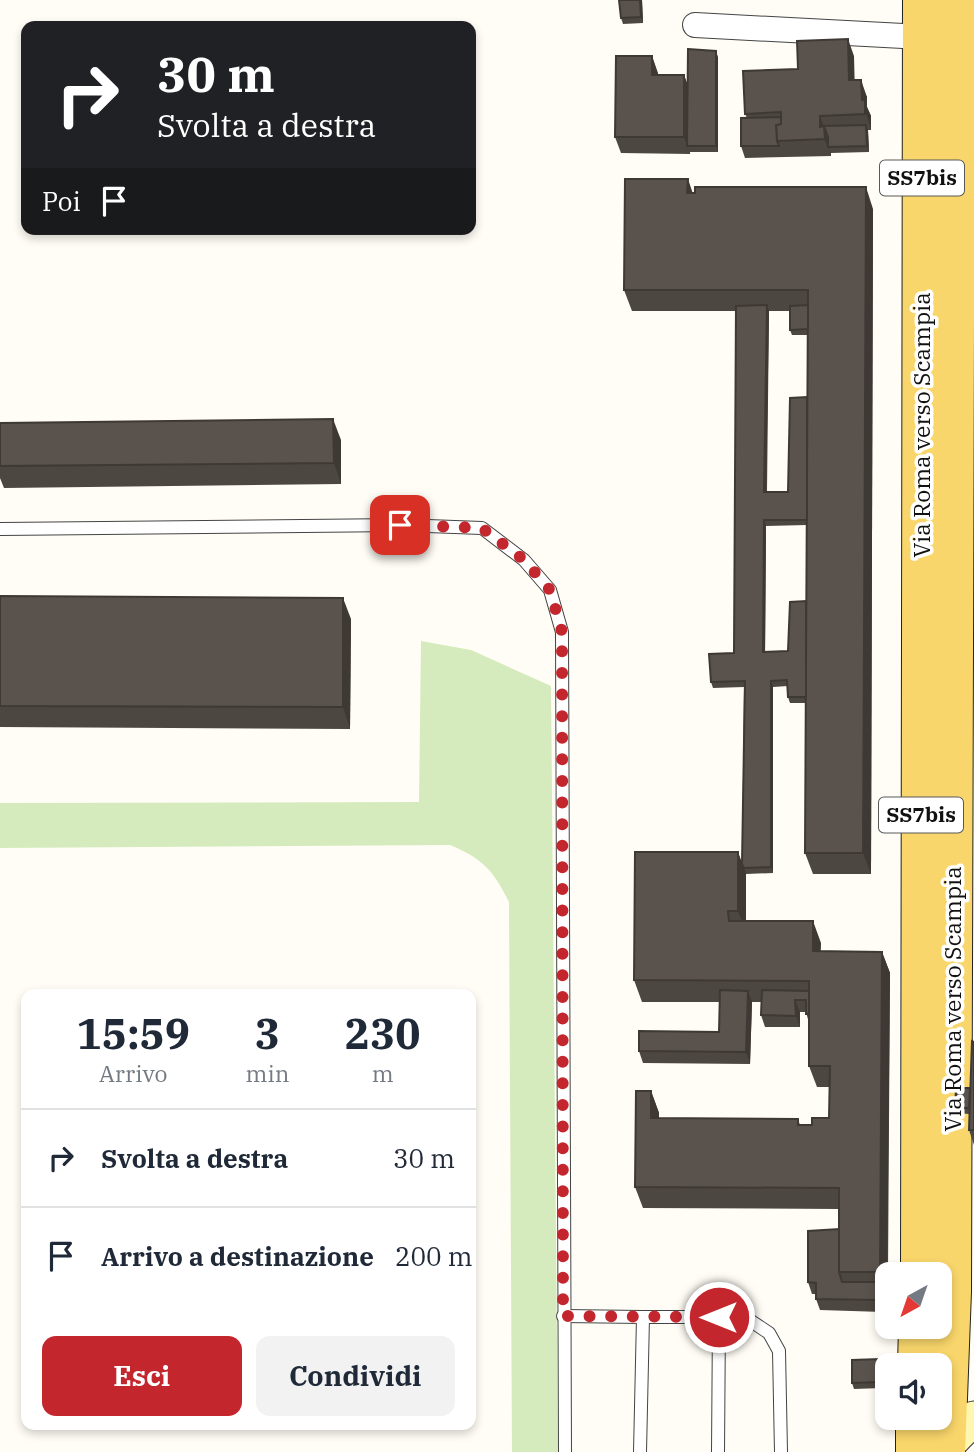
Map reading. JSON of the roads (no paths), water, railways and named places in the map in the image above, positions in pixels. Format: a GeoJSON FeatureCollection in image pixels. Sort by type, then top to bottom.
{"type":"FeatureCollection","features":[{"type":"Feature","properties":{"kind":"main road","name":"Via Roma verso Scampia"},"geometry":{"type":"LineString","coordinates":[[949,1262],[934,25],[957,0]]}},
{"type":"Feature","properties":{"kind":"main road","name":"Via Roma verso Scampia"},"geometry":{"type":"LineString","coordinates":[[931,1442],[943,1339]]}},
{"type":"Feature","properties":{"kind":"main road"},"geometry":{"type":"LineString","coordinates":[[931,1442],[974,1418]]}},
{"type":"Feature","properties":{"kind":"street"},"geometry":{"type":"LineString","coordinates":[[695,25],[934,25]]}},
{"type":"Feature","properties":{"kind":"lane"},"geometry":{"type":"LineString","coordinates":[[0,529],[400,525],[482,528],[524,560],[550,590],[562,632],[565,1452]]}},
{"type":"Feature","properties":{"kind":"lane"},"geometry":{"type":"LineString","coordinates":[[563,1316],[719,1317],[751,1321],[769,1334],[779,1351],[781,1452]]}},
{"type":"Feature","properties":{"kind":"lane"},"geometry":{"type":"LineString","coordinates":[[640,1452],[643,1317]]}},
{"type":"Feature","properties":{"kind":"lane"},"geometry":{"type":"LineString","coordinates":[[718,1452],[719,1317]]}}]}
